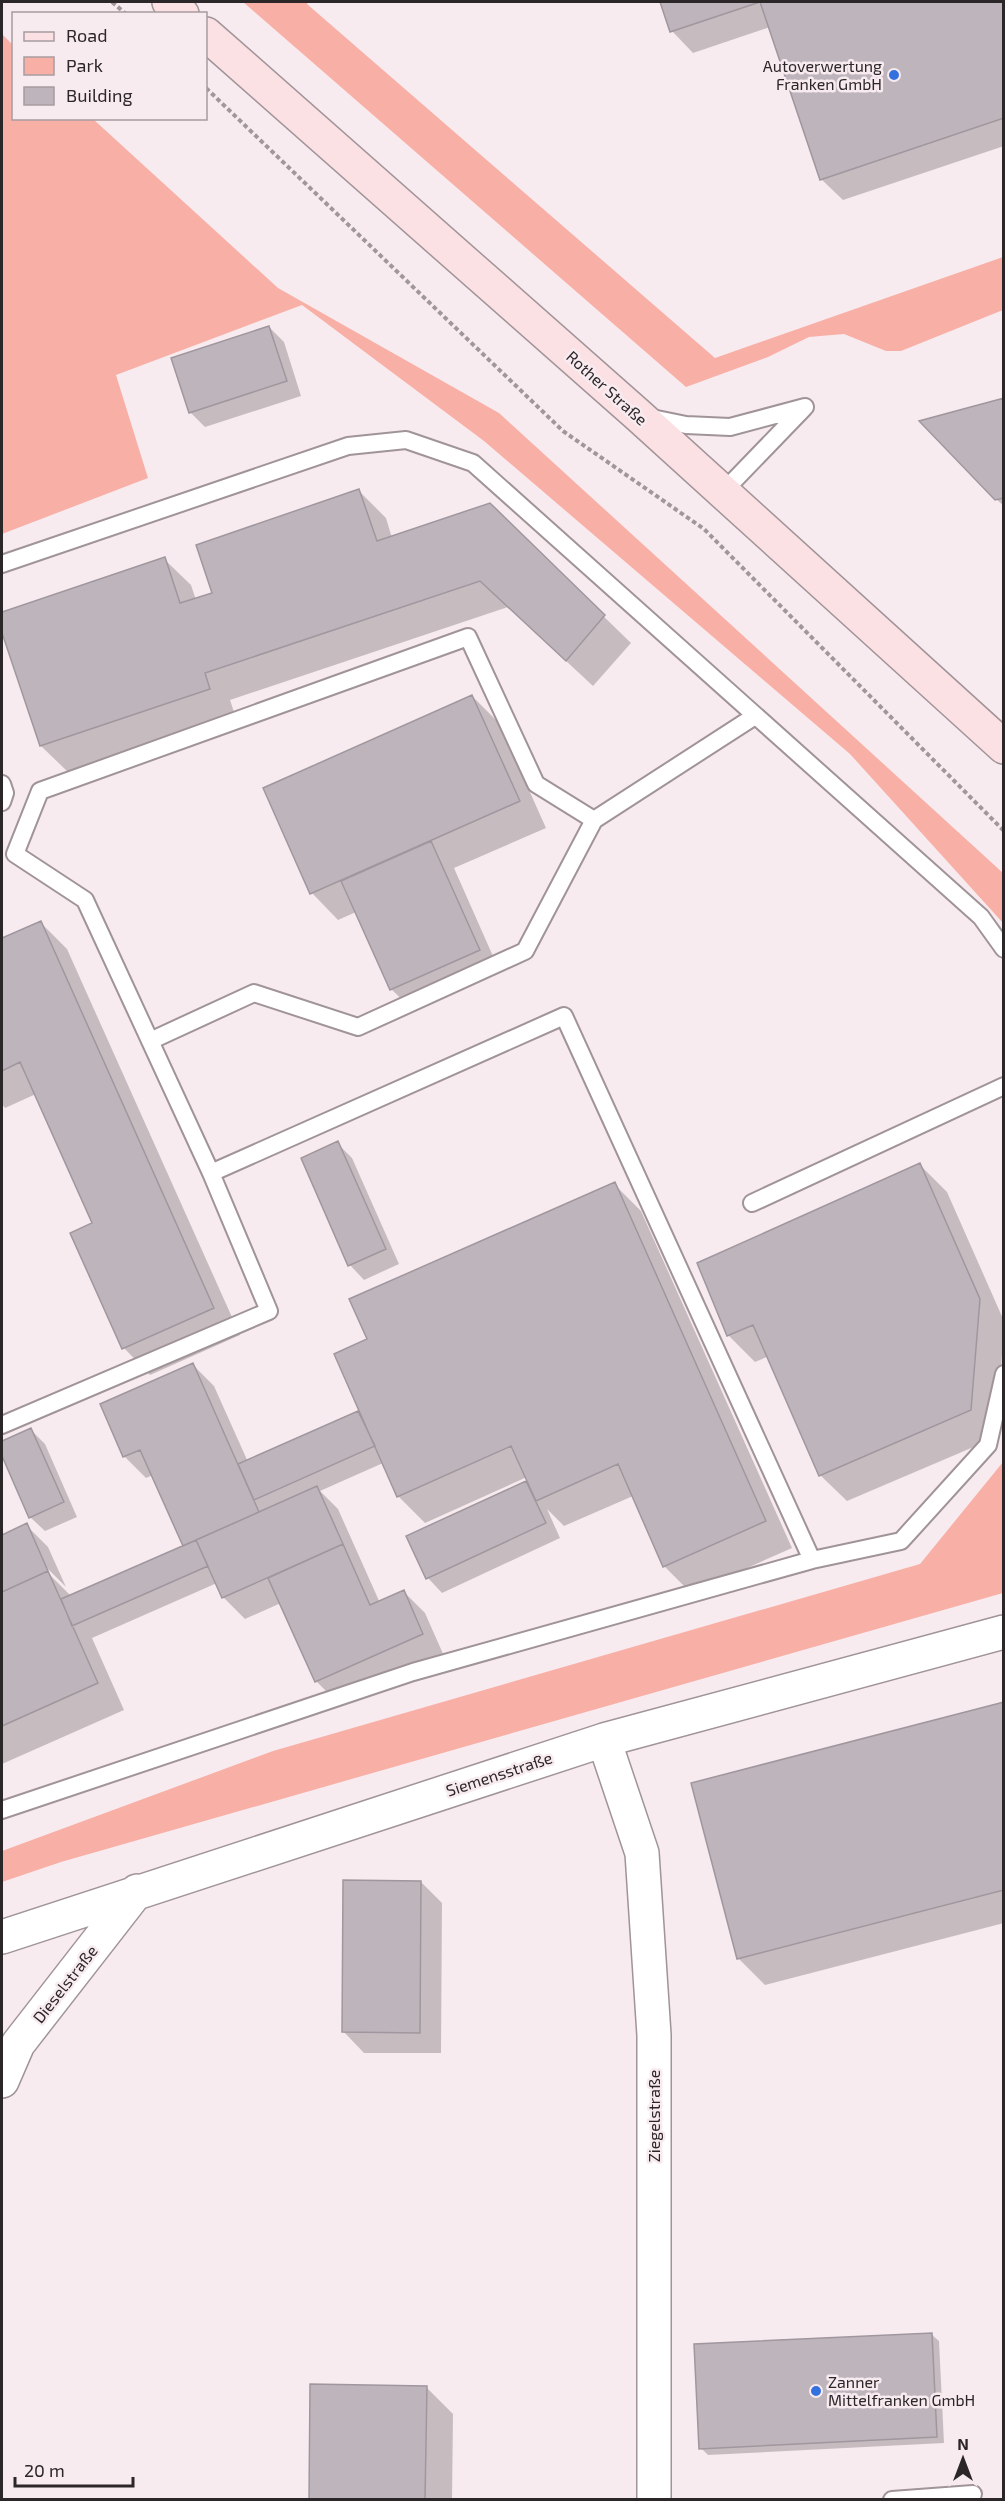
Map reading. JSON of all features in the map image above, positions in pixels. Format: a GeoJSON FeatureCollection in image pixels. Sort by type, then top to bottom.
{"type":"FeatureCollection","features":[{"type":"Feature","properties":{"kind":"main road","name":"Rother Straße"},"geometry":{"type":"LineString","coordinates":[[207,35],[638,415],[1004,747]]}},
{"type":"Feature","properties":{"kind":"street","name":"Siemensstraße"},"geometry":{"type":"LineString","coordinates":[[2,1937],[604,1740],[1004,1632]]}},
{"type":"Feature","properties":{"kind":"street","name":"Ziegelstraße"},"geometry":{"type":"LineString","coordinates":[[604,1740],[642,1853],[654,2035],[654,2499]]}},
{"type":"Feature","properties":{"kind":"street","name":"Dieselstraße"},"geometry":{"type":"LineString","coordinates":[[2,2081],[18,2044],[137,1891]]}},
{"type":"Feature","properties":{"kind":"lane"},"geometry":{"type":"LineString","coordinates":[[638,415],[686,425],[730,427],[805,407],[722,493]]}},
{"type":"Feature","properties":{"kind":"lane"},"geometry":{"type":"LineString","coordinates":[[2,564],[348,446],[406,440],[473,463],[981,917],[1004,948]]}},
{"type":"Feature","properties":{"kind":"lane"},"geometry":{"type":"LineString","coordinates":[[2,1425],[269,1311],[211,1173],[85,900],[15,854],[40,791],[468,637],[536,784],[594,820]]}},
{"type":"Feature","properties":{"kind":"lane"},"geometry":{"type":"LineString","coordinates":[[150,1041],[254,993],[358,1027],[525,951],[594,820],[755,716]]}},
{"type":"Feature","properties":{"kind":"lane"},"geometry":{"type":"LineString","coordinates":[[2,784],[5,793],[2,802]]}},
{"type":"Feature","properties":{"kind":"lane"},"geometry":{"type":"LineString","coordinates":[[211,1173],[564,1016],[812,1560]]}},
{"type":"Feature","properties":{"kind":"lane"},"geometry":{"type":"LineString","coordinates":[[752,1203],[1004,1086]]}},
{"type":"Feature","properties":{"kind":"lane"},"geometry":{"type":"LineString","coordinates":[[2,1810],[413,1672],[812,1560],[901,1541],[988,1445],[1004,1374]]}},
{"type":"Feature","properties":{"kind":"lane"},"geometry":{"type":"LineString","coordinates":[[892,2499],[974,2494]]}},
{"type":"Feature","properties":{"kind":"path"},"geometry":{"type":"LineString","coordinates":[[112,2],[124,12]]}},
{"type":"Feature","properties":{"kind":"path"},"geometry":{"type":"LineString","coordinates":[[207,89],[563,430],[704,530],[1004,831]]}},
{"type":"Feature","properties":{"kind":"green space"},"geometry":{"type":"Polygon","coordinates":[[[243,2],[308,2],[307,4],[715,358],[1003,257],[1003,310],[901,351],[886,351],[844,334],[809,337],[768,357],[686,387],[243,2]]]}},
{"type":"Feature","properties":{"kind":"green space"},"geometry":{"type":"Polygon","coordinates":[[[2,34],[12,44],[12,120],[94,120],[278,288],[499,413],[1003,873],[1003,923],[850,754],[484,441],[302,305],[116,375],[148,478],[2,534],[2,34]]]}},
{"type":"Feature","properties":{"kind":"green space"},"geometry":{"type":"Polygon","coordinates":[[[1003,1462],[1003,1593],[61,1862],[2,1882],[2,1851],[273,1751],[920,1564],[1003,1462]]]}},
{"type":"Feature","properties":{"kind":"building"},"geometry":{"type":"Polygon","coordinates":[[[660,2],[760,2],[670,32],[660,2]]]}},
{"type":"Feature","properties":{"kind":"building","name":"Autoverwertung Franken GmbH"},"geometry":{"type":"Polygon","coordinates":[[[760,2],[1004,2],[1004,118],[820,180],[760,2]]]}},
{"type":"Feature","properties":{"kind":"building"},"geometry":{"type":"Polygon","coordinates":[[[269,326],[287,381],[189,413],[171,358],[269,326]]]}},
{"type":"Feature","properties":{"kind":"building"},"geometry":{"type":"Polygon","coordinates":[[[1004,398],[1004,498],[995,500],[919,421],[1004,398]]]}},
{"type":"Feature","properties":{"kind":"building"},"geometry":{"type":"Polygon","coordinates":[[[359,489],[377,541],[490,503],[605,615],[566,661],[480,581],[205,673],[210,689],[40,746],[2,633],[2,612],[165,557],[180,603],[212,593],[196,545],[359,489]]]}},
{"type":"Feature","properties":{"kind":"building"},"geometry":{"type":"Polygon","coordinates":[[[472,695],[520,801],[310,894],[263,788],[472,695]]]}},
{"type":"Feature","properties":{"kind":"building"},"geometry":{"type":"Polygon","coordinates":[[[431,841],[480,950],[390,990],[341,881],[431,841]]]}},
{"type":"Feature","properties":{"kind":"building"},"geometry":{"type":"Polygon","coordinates":[[[41,921],[214,1308],[122,1349],[70,1233],[92,1223],[20,1062],[2,1071],[2,938],[41,921]]]}},
{"type":"Feature","properties":{"kind":"building"},"geometry":{"type":"Polygon","coordinates":[[[338,1141],[386,1249],[348,1266],[301,1158],[338,1141]]]}},
{"type":"Feature","properties":{"kind":"building"},"geometry":{"type":"Polygon","coordinates":[[[920,1163],[980,1299],[971,1410],[819,1476],[753,1325],[727,1336],[697,1263],[920,1163]]]}},
{"type":"Feature","properties":{"kind":"building"},"geometry":{"type":"Polygon","coordinates":[[[615,1182],[766,1521],[663,1567],[618,1464],[536,1501],[511,1446],[397,1497],[334,1354],[367,1339],[349,1299],[615,1182]]]}},
{"type":"Feature","properties":{"kind":"building"},"geometry":{"type":"Polygon","coordinates":[[[193,1363],[259,1512],[183,1546],[140,1450],[123,1457],[100,1404],[193,1363]]]}},
{"type":"Feature","properties":{"kind":"building"},"geometry":{"type":"Polygon","coordinates":[[[358,1411],[375,1446],[254,1500],[238,1464],[358,1411]]]}},
{"type":"Feature","properties":{"kind":"building"},"geometry":{"type":"Polygon","coordinates":[[[31,1428],[64,1502],[29,1518],[2,1456],[2,1441],[31,1428]]]}},
{"type":"Feature","properties":{"kind":"building"},"geometry":{"type":"Polygon","coordinates":[[[526,1481],[546,1523],[426,1579],[406,1536],[526,1481]]]}},
{"type":"Feature","properties":{"kind":"building"},"geometry":{"type":"Polygon","coordinates":[[[317,1486],[343,1544],[222,1598],[196,1540],[317,1486]]]}},
{"type":"Feature","properties":{"kind":"building"},"geometry":{"type":"Polygon","coordinates":[[[27,1523],[48,1571],[2,1592],[2,1535],[27,1523]]]}},
{"type":"Feature","properties":{"kind":"building"},"geometry":{"type":"Polygon","coordinates":[[[196,1540],[208,1566],[72,1626],[61,1599],[196,1540]]]}},
{"type":"Feature","properties":{"kind":"building"},"geometry":{"type":"Polygon","coordinates":[[[343,1544],[370,1605],[404,1590],[423,1634],[315,1682],[268,1578],[343,1544]]]}},
{"type":"Feature","properties":{"kind":"building"},"geometry":{"type":"Polygon","coordinates":[[[48,1571],[98,1683],[2,1726],[2,1592],[48,1571]]]}},
{"type":"Feature","properties":{"kind":"building"},"geometry":{"type":"Polygon","coordinates":[[[1004,1702],[1004,1890],[737,1959],[691,1783],[1004,1702]]]}},
{"type":"Feature","properties":{"kind":"building"},"geometry":{"type":"Polygon","coordinates":[[[343,1880],[421,1881],[420,2033],[342,2032],[343,1880]]]}},
{"type":"Feature","properties":{"kind":"building","name":"Zanner Mittelfranken GmbH"},"geometry":{"type":"Polygon","coordinates":[[[932,2333],[937,2437],[699,2449],[694,2344],[932,2333]]]}},
{"type":"Feature","properties":{"kind":"building"},"geometry":{"type":"Polygon","coordinates":[[[310,2384],[427,2386],[425,2500],[309,2500],[310,2384]]]}},
{"type":"Feature","properties":{"kind":"place","name":"Autoverwertung Franken GmbH"},"geometry":{"type":"Point","coordinates":[894,75]}},
{"type":"Feature","properties":{"kind":"place","name":"Zanner Mittelfranken GmbH"},"geometry":{"type":"Point","coordinates":[816,2391]}}]}
